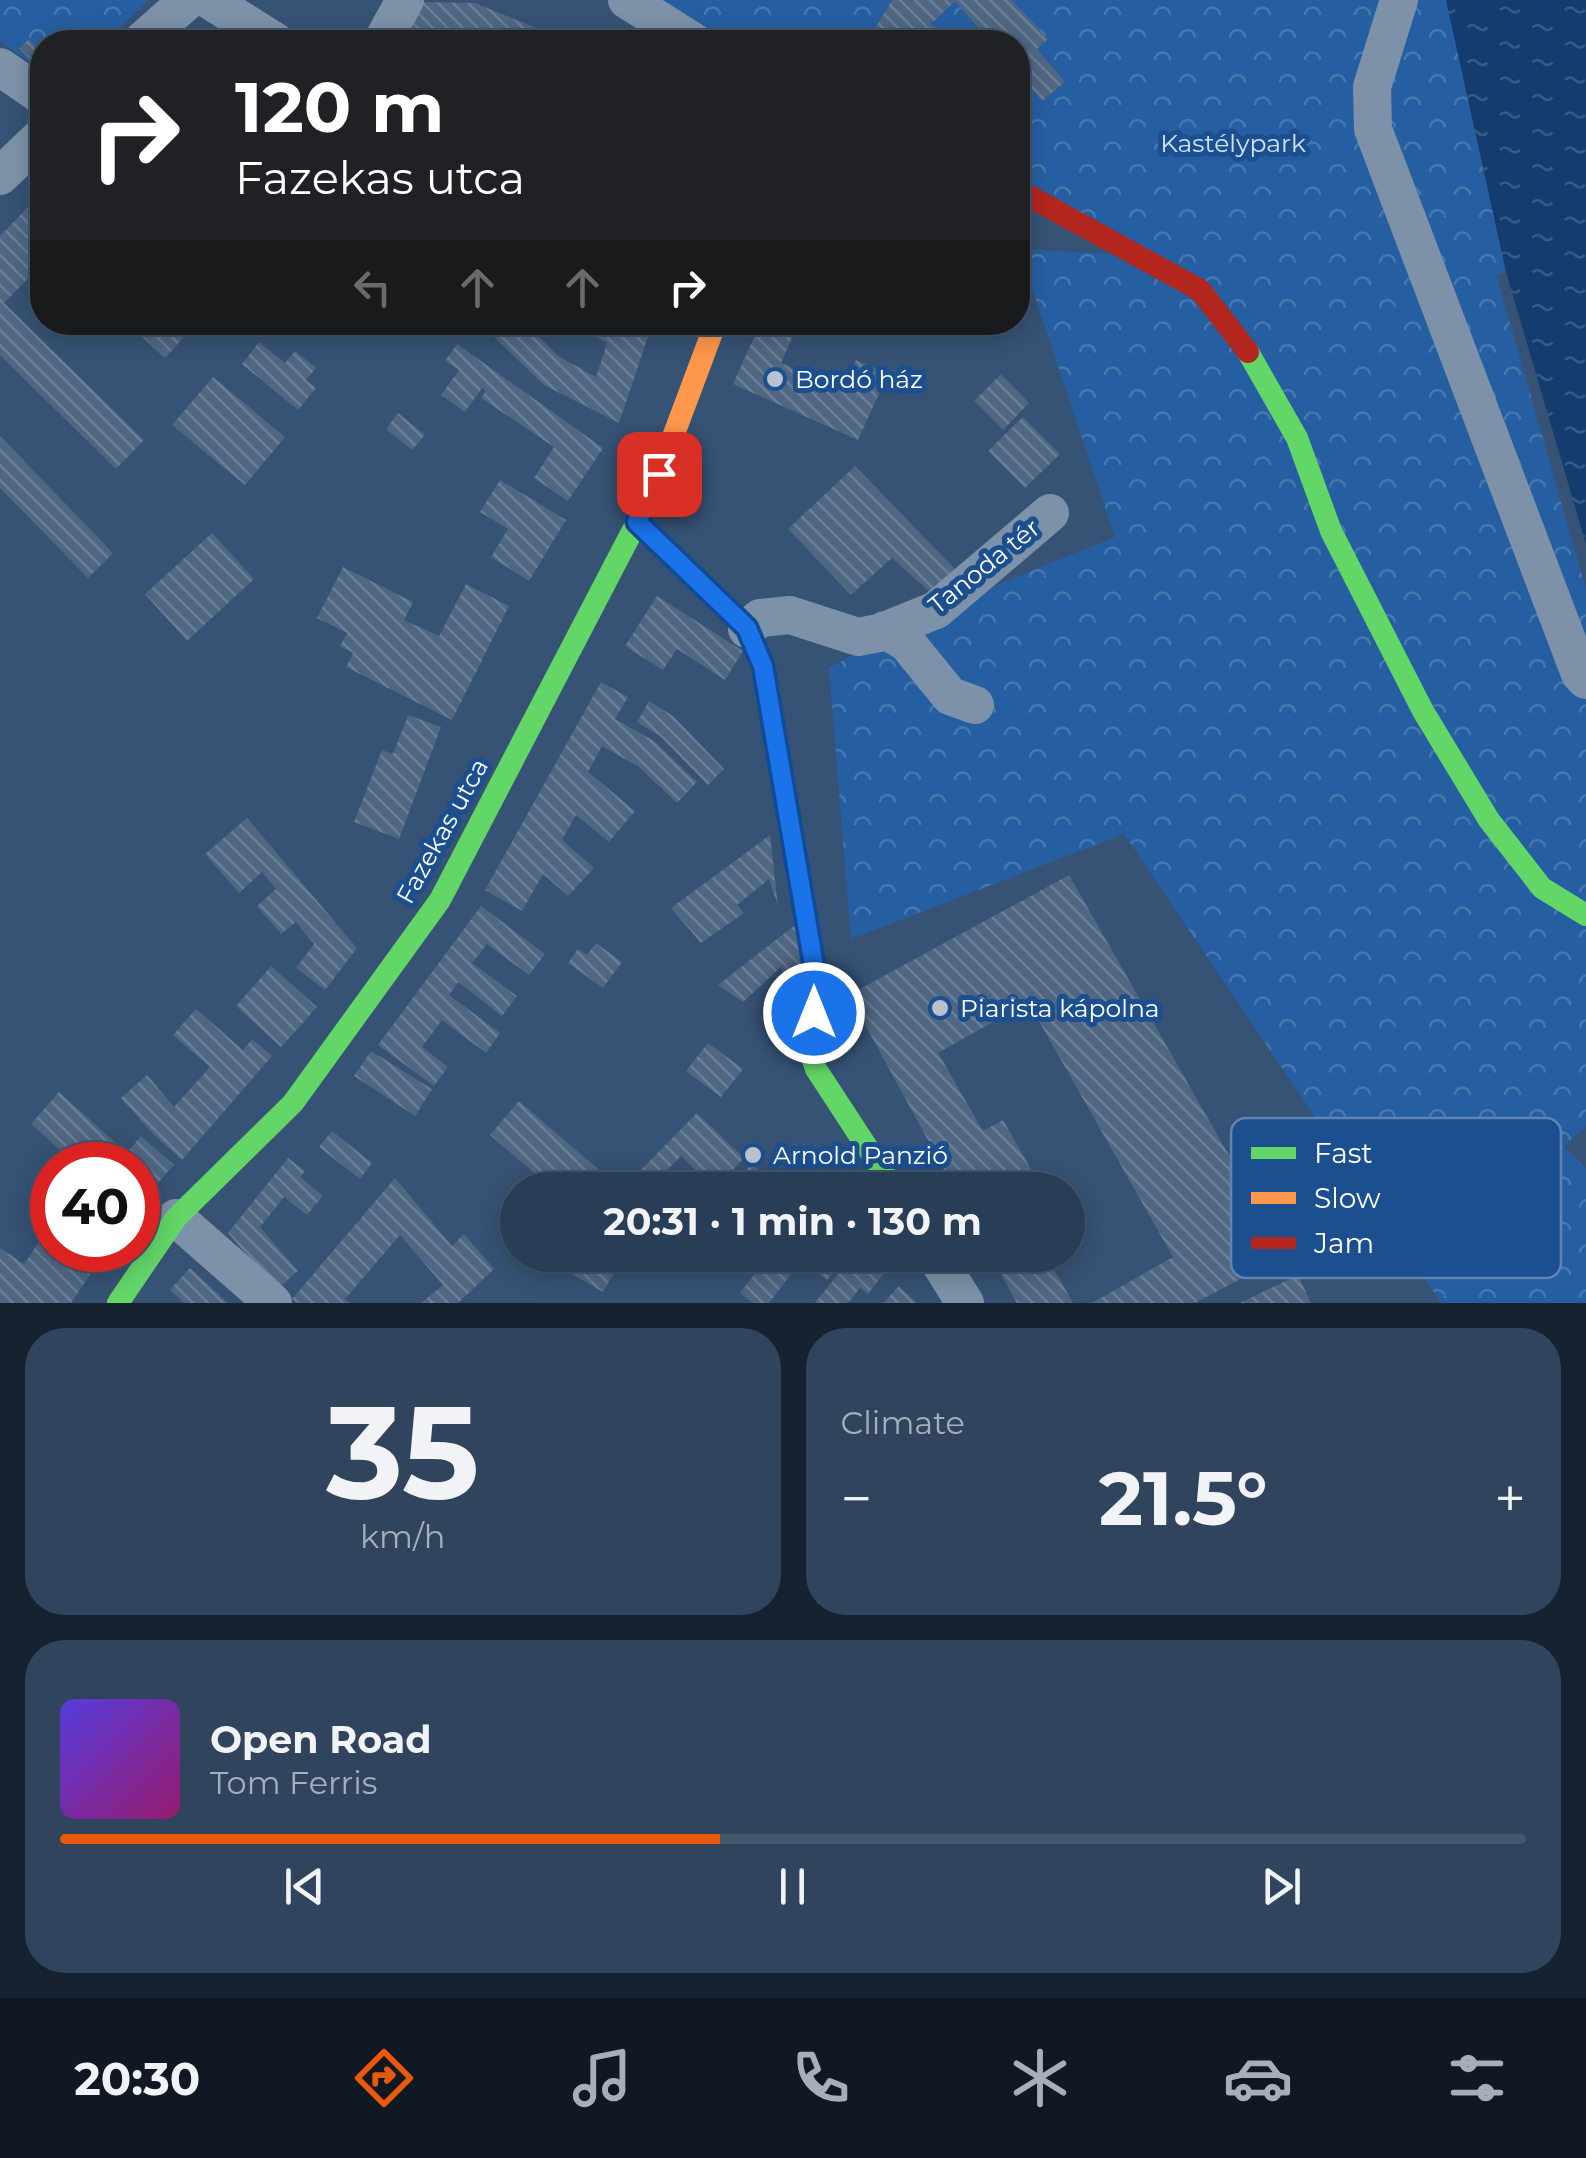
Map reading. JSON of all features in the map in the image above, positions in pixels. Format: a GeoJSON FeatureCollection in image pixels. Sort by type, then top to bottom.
{"type":"FeatureCollection","features":[{"type":"Feature","properties":{"kind":"street"},"geometry":{"type":"LineString","coordinates":[[154,30],[188,0]]}},
{"type":"Feature","properties":{"kind":"street"},"geometry":{"type":"LineString","coordinates":[[209,0],[257,30]]}},
{"type":"Feature","properties":{"kind":"street"},"geometry":{"type":"LineString","coordinates":[[388,30],[404,0]]}},
{"type":"Feature","properties":{"kind":"street"},"geometry":{"type":"LineString","coordinates":[[627,0],[675,30]]}},
{"type":"Feature","properties":{"kind":"street"},"geometry":{"type":"LineString","coordinates":[[1399,0],[1372,87],[1373,129],[1580,674],[1586,680]]}},
{"type":"Feature","properties":{"kind":"street"},"geometry":{"type":"LineString","coordinates":[[0,67],[30,88]]}},
{"type":"Feature","properties":{"kind":"street"},"geometry":{"type":"LineString","coordinates":[[0,176],[30,147]]}},
{"type":"Feature","properties":{"kind":"street"},"geometry":{"type":"LineString","coordinates":[[1030,197],[1200,290],[1251,356],[1297,438],[1331,531],[1423,710],[1488,820],[1542,888],[1586,914]]}},
{"type":"Feature","properties":{"kind":"street","name":"Fazekas utca"},"geometry":{"type":"LineString","coordinates":[[118,1303],[176,1218],[292,1104],[440,900],[637,522],[711,335]]}},
{"type":"Feature","properties":{"kind":"street","name":"Tanoda tér"},"geometry":{"type":"LineString","coordinates":[[747,628],[760,618],[790,615],[858,637],[885,630],[936,610],[1050,513]]}},
{"type":"Feature","properties":{"kind":"street"},"geometry":{"type":"LineString","coordinates":[[637,522],[747,628],[763,666],[818,989],[805,1036],[816,1069],[882,1172]]}},
{"type":"Feature","properties":{"kind":"street"},"geometry":{"type":"LineString","coordinates":[[885,630],[906,643],[950,696],[975,705]]}},
{"type":"Feature","properties":{"kind":"street"},"geometry":{"type":"LineString","coordinates":[[176,1218],[273,1303]]}},
{"type":"Feature","properties":{"kind":"street"},"geometry":{"type":"LineString","coordinates":[[946,1272],[965,1303]]}},
{"type":"Feature","properties":{"kind":"green space"},"geometry":{"type":"Polygon","coordinates":[[[0,0],[148,0],[118,30],[30,30],[30,62],[0,41],[0,0]]]}},
{"type":"Feature","properties":{"kind":"green space","name":"Kastélypark"},"geometry":{"type":"Polygon","coordinates":[[[627,0],[1446,0],[1506,272],[1496,274],[1586,589],[1586,1126],[1564,1147],[1586,1168],[1586,1303],[1441,1303],[1424,1278],[1561,1278],[1561,1118],[1316,1118],[1124,834],[851,939],[829,668],[936,610],[1115,537],[1030,282],[1030,250],[1133,255],[1030,198],[1030,30],[675,30],[627,0]]]}},
{"type":"Feature","properties":{"kind":"water"},"geometry":{"type":"Polygon","coordinates":[[[1446,0],[1586,0],[1586,544],[1506,272],[1446,0]]]}},
{"type":"Feature","properties":{"kind":"building"},"geometry":{"type":"Polygon","coordinates":[[[892,0],[1012,0],[1048,39],[1037,49],[1065,82],[1042,101],[1030,86],[1030,30],[980,30],[955,1],[931,24],[938,30],[874,30],[892,0]]]}},
{"type":"Feature","properties":{"kind":"building"},"geometry":{"type":"Polygon","coordinates":[[[423,2],[475,3],[541,30],[410,30],[423,2]]]}},
{"type":"Feature","properties":{"kind":"building"},"geometry":{"type":"Polygon","coordinates":[[[29,39],[30,60],[19,48],[29,39]]]}},
{"type":"Feature","properties":{"kind":"building"},"geometry":{"type":"Polygon","coordinates":[[[30,205],[30,276],[4,303],[30,328],[30,335],[37,335],[144,440],[116,469],[0,355],[0,236],[30,205]]]}},
{"type":"Feature","properties":{"kind":"building"},"geometry":{"type":"Polygon","coordinates":[[[140,335],[186,335],[165,358],[140,335]]]}},
{"type":"Feature","properties":{"kind":"building"},"geometry":{"type":"Polygon","coordinates":[[[492,335],[537,335],[558,356],[596,377],[607,343],[593,335],[649,335],[619,423],[544,385],[492,335]]]}},
{"type":"Feature","properties":{"kind":"building","name":"Bordó ház"},"geometry":{"type":"Polygon","coordinates":[[[755,335],[793,335],[781,363],[842,391],[856,360],[888,374],[858,440],[733,384],[755,335]]]}},
{"type":"Feature","properties":{"kind":"building"},"geometry":{"type":"Polygon","coordinates":[[[259,342],[285,363],[295,351],[316,368],[306,380],[316,388],[298,410],[242,364],[259,342]]]}},
{"type":"Feature","properties":{"kind":"building"},"geometry":{"type":"Polygon","coordinates":[[[457,344],[603,448],[568,501],[534,478],[554,447],[481,398],[486,391],[482,388],[465,412],[441,395],[459,370],[445,361],[457,344]]]}},
{"type":"Feature","properties":{"kind":"building"},"geometry":{"type":"Polygon","coordinates":[[[1001,374],[1029,403],[1003,430],[974,401],[1001,374]]]}},
{"type":"Feature","properties":{"kind":"building"},"geometry":{"type":"Polygon","coordinates":[[[213,377],[285,437],[245,485],[172,425],[213,377]]]}},
{"type":"Feature","properties":{"kind":"building"},"geometry":{"type":"Polygon","coordinates":[[[398,413],[425,435],[412,450],[386,429],[398,413]]]}},
{"type":"Feature","properties":{"kind":"building"},"geometry":{"type":"Polygon","coordinates":[[[1023,417],[1060,454],[1025,488],[988,451],[1023,417]]]}},
{"type":"Feature","properties":{"kind":"building"},"geometry":{"type":"Polygon","coordinates":[[[0,436],[113,553],[88,578],[0,488],[0,436]]]}},
{"type":"Feature","properties":{"kind":"building"},"geometry":{"type":"Polygon","coordinates":[[[855,466],[955,569],[931,593],[892,558],[851,595],[788,529],[855,466]]]}},
{"type":"Feature","properties":{"kind":"building"},"geometry":{"type":"Polygon","coordinates":[[[500,480],[566,520],[529,581],[491,557],[508,529],[480,512],[500,480]]]}},
{"type":"Feature","properties":{"kind":"building"},"geometry":{"type":"Polygon","coordinates":[[[212,533],[254,579],[187,641],[145,594],[212,533]]]}},
{"type":"Feature","properties":{"kind":"building"},"geometry":{"type":"Polygon","coordinates":[[[343,567],[413,602],[404,620],[439,636],[466,584],[509,606],[452,720],[346,667],[353,653],[340,646],[347,633],[317,618],[343,567]]]}},
{"type":"Feature","properties":{"kind":"building"},"geometry":{"type":"Polygon","coordinates":[[[657,596],[743,651],[725,680],[677,649],[663,670],[625,646],[657,596]]]}},
{"type":"Feature","properties":{"kind":"building"},"geometry":{"type":"Polygon","coordinates":[[[601,682],[628,697],[615,719],[654,741],[697,782],[677,803],[639,767],[602,746],[588,772],[635,811],[609,842],[576,815],[562,840],[594,868],[568,896],[543,874],[522,911],[485,890],[601,682]]]}},
{"type":"Feature","properties":{"kind":"building"},"geometry":{"type":"Polygon","coordinates":[[[649,701],[673,716],[724,769],[708,785],[660,736],[637,722],[649,701]]]}},
{"type":"Feature","properties":{"kind":"building"},"geometry":{"type":"Polygon","coordinates":[[[408,715],[441,727],[399,839],[354,822],[382,750],[393,754],[408,715]]]}},
{"type":"Feature","properties":{"kind":"building"},"geometry":{"type":"Polygon","coordinates":[[[247,818],[357,948],[325,990],[296,968],[314,944],[296,922],[281,934],[257,906],[276,889],[262,872],[239,893],[205,854],[247,818]]]}},
{"type":"Feature","properties":{"kind":"building"},"geometry":{"type":"Polygon","coordinates":[[[770,835],[778,906],[769,879],[737,905],[744,913],[701,943],[671,908],[770,835]]]}},
{"type":"Feature","properties":{"kind":"building"},"geometry":{"type":"Polygon","coordinates":[[[1069,875],[1231,1159],[1231,1278],[1242,1278],[1195,1303],[1092,1303],[1173,1257],[1028,1002],[938,1053],[983,1131],[1003,1120],[1033,1172],[945,1172],[849,995],[1069,875]]]}},
{"type":"Feature","properties":{"kind":"building"},"geometry":{"type":"Polygon","coordinates":[[[481,906],[545,954],[529,975],[487,944],[472,963],[517,996],[502,1016],[458,982],[449,995],[500,1033],[486,1053],[442,1020],[422,1047],[448,1067],[434,1086],[378,1045],[481,906]]]}},
{"type":"Feature","properties":{"kind":"building"},"geometry":{"type":"Polygon","coordinates":[[[799,922],[814,1005],[782,1003],[782,966],[743,1002],[718,985],[799,922]]]}},
{"type":"Feature","properties":{"kind":"building"},"geometry":{"type":"Polygon","coordinates":[[[596,943],[622,962],[603,988],[568,963],[578,949],[587,955],[596,943]]]}},
{"type":"Feature","properties":{"kind":"building"},"geometry":{"type":"Polygon","coordinates":[[[271,966],[317,1007],[281,1047],[236,1006],[271,966]]]}},
{"type":"Feature","properties":{"kind":"building"},"geometry":{"type":"Polygon","coordinates":[[[196,1009],[243,1050],[252,1039],[272,1056],[182,1160],[121,1098],[147,1075],[174,1107],[210,1067],[173,1035],[196,1009]]]}},
{"type":"Feature","properties":{"kind":"building"},"geometry":{"type":"Polygon","coordinates":[[[708,1043],[743,1069],[721,1097],[686,1071],[708,1043]]]}},
{"type":"Feature","properties":{"kind":"building"},"geometry":{"type":"Polygon","coordinates":[[[371,1051],[432,1089],[415,1116],[354,1076],[371,1051]]]}},
{"type":"Feature","properties":{"kind":"building"},"geometry":{"type":"Polygon","coordinates":[[[59,1092],[115,1142],[51,1142],[31,1124],[59,1092]]]}},
{"type":"Feature","properties":{"kind":"building"},"geometry":{"type":"Polygon","coordinates":[[[519,1101],[598,1169],[533,1172],[490,1135],[519,1101]]]}},
{"type":"Feature","properties":{"kind":"building"},"geometry":{"type":"Polygon","coordinates":[[[697,1113],[744,1158],[731,1172],[697,1172],[681,1156],[665,1172],[639,1172],[697,1113]]]}},
{"type":"Feature","properties":{"kind":"building"},"geometry":{"type":"Polygon","coordinates":[[[332,1131],[372,1163],[360,1179],[319,1147],[332,1131]]]}},
{"type":"Feature","properties":{"kind":"building"},"geometry":{"type":"Polygon","coordinates":[[[160,1153],[174,1165],[160,1181],[160,1153]]]}},
{"type":"Feature","properties":{"kind":"building"},"geometry":{"type":"Polygon","coordinates":[[[288,1158],[305,1171],[300,1177],[323,1196],[307,1215],[284,1197],[260,1227],[298,1271],[276,1290],[228,1233],[288,1158]]]}},
{"type":"Feature","properties":{"kind":"building"},"geometry":{"type":"Polygon","coordinates":[[[751,1164],[761,1172],[745,1172],[751,1164]]]}},
{"type":"Feature","properties":{"kind":"building"},"geometry":{"type":"Polygon","coordinates":[[[395,1178],[452,1246],[464,1234],[494,1269],[458,1303],[421,1303],[443,1285],[400,1235],[345,1299],[350,1303],[297,1303],[292,1299],[395,1178]]]}},
{"type":"Feature","properties":{"kind":"building"},"geometry":{"type":"Polygon","coordinates":[[[0,1248],[24,1264],[30,1255],[30,1272],[92,1272],[71,1303],[0,1303],[0,1248]]]}},
{"type":"Feature","properties":{"kind":"building"},"geometry":{"type":"Polygon","coordinates":[[[190,1268],[228,1303],[184,1303],[170,1290],[190,1268]]]}},
{"type":"Feature","properties":{"kind":"building"},"geometry":{"type":"Polygon","coordinates":[[[568,1272],[615,1272],[603,1292],[568,1272]]]}},
{"type":"Feature","properties":{"kind":"building"},"geometry":{"type":"Polygon","coordinates":[[[756,1272],[793,1272],[769,1303],[753,1303],[740,1293],[756,1272]]]}},
{"type":"Feature","properties":{"kind":"building"},"geometry":{"type":"Polygon","coordinates":[[[817,1272],[834,1272],[827,1280],[817,1272]]]}},
{"type":"Feature","properties":{"kind":"building"},"geometry":{"type":"Polygon","coordinates":[[[840,1272],[885,1272],[868,1294],[860,1288],[848,1303],[815,1303],[840,1272]]]}},
{"type":"Feature","properties":{"kind":"building"},"geometry":{"type":"Polygon","coordinates":[[[1000,1272],[1056,1272],[1073,1303],[1017,1303],[1000,1272]]]}},
{"type":"Feature","properties":{"kind":"building"},"geometry":{"type":"Polygon","coordinates":[[[1299,1278],[1311,1303],[1240,1303],[1299,1278]]]}},
{"type":"Feature","properties":{"kind":"building"},"geometry":{"type":"Polygon","coordinates":[[[899,1286],[917,1303],[883,1303],[899,1286]]]}},
{"type":"Feature","properties":{"kind":"traffic: fast"},"geometry":{"type":"LineString","coordinates":[[1248,352],[1297,438],[1331,531],[1423,711],[1489,820],[1542,888],[1586,915]]}},
{"type":"Feature","properties":{"kind":"traffic: fast"},"geometry":{"type":"LineString","coordinates":[[118,1303],[176,1218],[293,1103],[440,900],[636,524]]}},
{"type":"Feature","properties":{"kind":"traffic: fast"},"geometry":{"type":"LineString","coordinates":[[799,879],[818,989],[805,1036],[816,1069],[883,1172]]}},
{"type":"Feature","properties":{"kind":"traffic: slow"},"geometry":{"type":"LineString","coordinates":[[636,524],[711,335]]}},
{"type":"Feature","properties":{"kind":"traffic: slow"},"geometry":{"type":"LineString","coordinates":[[637,522],[747,629],[763,665],[799,879]]}},
{"type":"Feature","properties":{"kind":"traffic: jam"},"geometry":{"type":"LineString","coordinates":[[1030,197],[1200,290],[1248,352]]}},
{"type":"Feature","properties":{"kind":"place","name":"Bordó ház"},"geometry":{"type":"Point","coordinates":[775,379]}},
{"type":"Feature","properties":{"kind":"place","name":"Piarista kápolna"},"geometry":{"type":"Point","coordinates":[940,1008]}},
{"type":"Feature","properties":{"kind":"place","name":"Arnold Panzió"},"geometry":{"type":"Point","coordinates":[753,1155]}},
{"type":"Feature","properties":{"kind":"route"},"geometry":{"type":"LineString","coordinates":[[659,474],[637,522],[747,628],[763,666],[818,989],[814,1013]]}}]}
